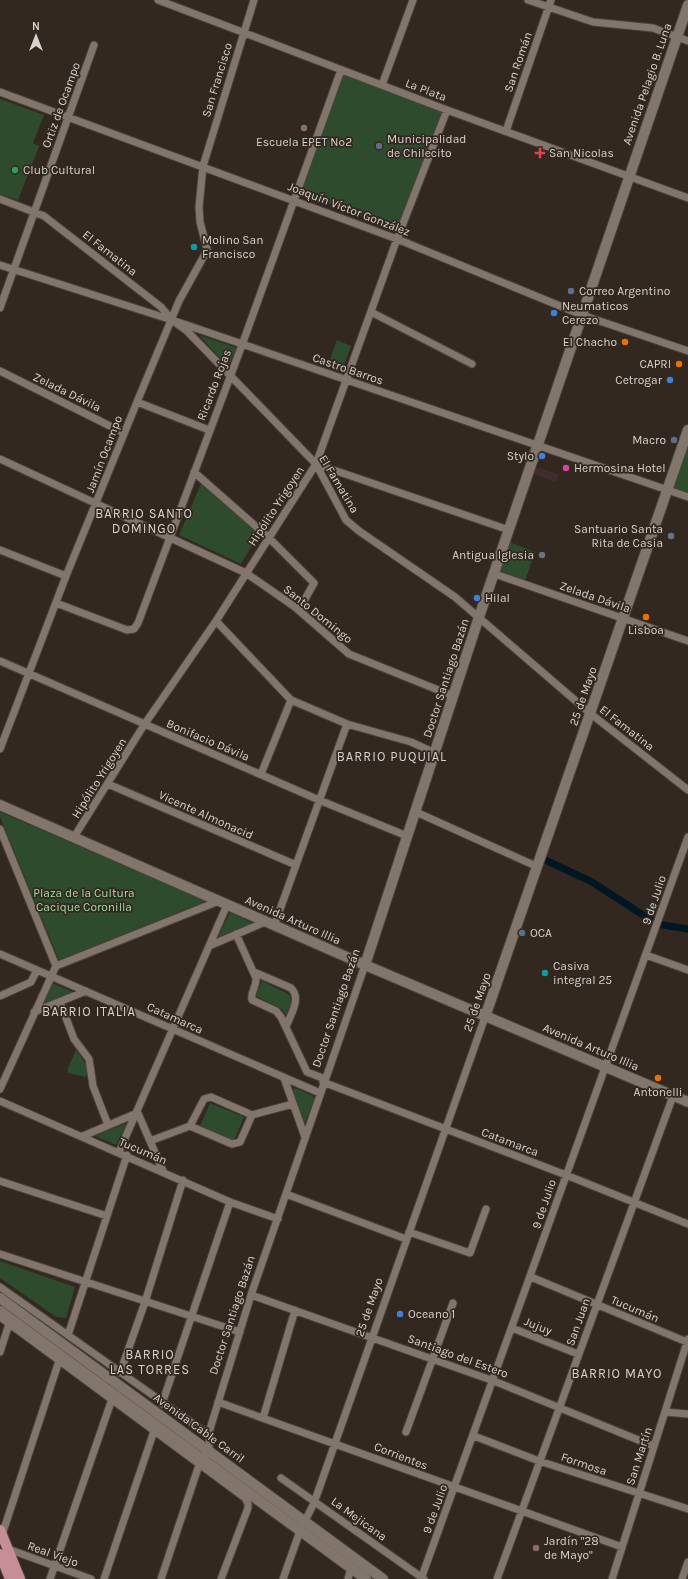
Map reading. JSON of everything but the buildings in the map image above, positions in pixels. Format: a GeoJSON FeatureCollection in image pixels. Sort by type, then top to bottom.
{"type":"FeatureCollection","features":[{"type":"Feature","properties":{"kind":"main road","name":"Avenida Pelagio B. Luna"},"geometry":{"type":"LineString","coordinates":[[537,445],[677,36],[686,17],[688,5]]}},
{"type":"Feature","properties":{"kind":"main road","name":"25 de Mayo"},"geometry":{"type":"LineString","coordinates":[[486,1016],[688,430]]}},
{"type":"Feature","properties":{"kind":"main road","name":"Doctor Santiago Bazán"},"geometry":{"type":"LineString","coordinates":[[365,965],[537,445]]}},
{"type":"Feature","properties":{"kind":"main road","name":"Avenida Arturo Illia"},"geometry":{"type":"LineString","coordinates":[[0,805],[269,924],[688,1102]]}},
{"type":"Feature","properties":{"kind":"main road","name":"Avenida Cable Carril"},"geometry":{"type":"LineString","coordinates":[[0,1298],[205,1455]]}},
{"type":"Feature","properties":{"kind":"main road","name":"Avenida Cable Carril"},"geometry":{"type":"LineString","coordinates":[[0,1311],[303,1526],[383,1579]]}},
{"type":"Feature","properties":{"kind":"main road","name":"Avenida Cable Carril"},"geometry":{"type":"LineString","coordinates":[[303,1526],[351,1568],[366,1579]]}},
{"type":"Feature","properties":{"kind":"main road"},"geometry":{"type":"LineString","coordinates":[[1,1533],[10,1579]]}},
{"type":"Feature","properties":{"kind":"main road"},"geometry":{"type":"LineString","coordinates":[[4,1552],[20,1579]]}},
{"type":"Feature","properties":{"kind":"street","name":"La Plata"},"geometry":{"type":"LineString","coordinates":[[158,0],[447,110],[629,175],[688,198]]}},
{"type":"Feature","properties":{"kind":"street","name":"San Francisco"},"geometry":{"type":"LineString","coordinates":[[202,166],[254,0]]}},
{"type":"Feature","properties":{"kind":"street"},"geometry":{"type":"LineString","coordinates":[[382,85],[413,0]]}},
{"type":"Feature","properties":{"kind":"street"},"geometry":{"type":"LineString","coordinates":[[528,0],[593,22],[653,28],[688,41]]}},
{"type":"Feature","properties":{"kind":"street","name":"San Román"},"geometry":{"type":"LineString","coordinates":[[506,131],[551,0]]}},
{"type":"Feature","properties":{"kind":"street","name":"Ortiz de Ocampo"},"geometry":{"type":"LineString","coordinates":[[0,308],[94,45]]}},
{"type":"Feature","properties":{"kind":"street","name":"Ricardo Rojas"},"geometry":{"type":"LineString","coordinates":[[56,603],[122,629],[134,629],[170,538],[209,430],[242,345],[341,70]]}},
{"type":"Feature","properties":{"kind":"street","name":"Joaquín Víctor González"},"geometry":{"type":"LineString","coordinates":[[0,92],[397,239],[582,315],[688,351]]}},
{"type":"Feature","properties":{"kind":"street","name":"Hipólito Yrigoyen"},"geometry":{"type":"LineString","coordinates":[[74,837],[144,725],[216,621],[268,537],[316,464],[397,239],[447,110]]}},
{"type":"Feature","properties":{"kind":"street","name":"Jamín Ocampo"},"geometry":{"type":"LineString","coordinates":[[0,749],[2,739],[29,675],[66,576],[124,432],[179,301],[207,248],[198,208],[202,166]]}},
{"type":"Feature","properties":{"kind":"street","name":"El Famatina"},"geometry":{"type":"LineString","coordinates":[[0,198],[35,211],[44,216],[161,307],[172,320],[187,331],[316,464],[346,520],[375,543],[417,569],[479,617],[591,714],[688,790]]}},
{"type":"Feature","properties":{"kind":"street","name":"Castro Barros"},"geometry":{"type":"LineString","coordinates":[[0,265],[172,320],[688,497]]}},
{"type":"Feature","properties":{"kind":"street"},"geometry":{"type":"LineString","coordinates":[[371,312],[472,364]]}},
{"type":"Feature","properties":{"kind":"street","name":"Zelada Dávila"},"geometry":{"type":"LineString","coordinates":[[0,371],[124,432]]}},
{"type":"Feature","properties":{"kind":"street"},"geometry":{"type":"LineString","coordinates":[[137,402],[209,430]]}},
{"type":"Feature","properties":{"kind":"street","name":"Santo Domingo"},"geometry":{"type":"LineString","coordinates":[[0,459],[246,573],[299,610],[349,654],[453,696]]}},
{"type":"Feature","properties":{"kind":"street"},"geometry":{"type":"LineString","coordinates":[[316,464],[509,530]]}},
{"type":"Feature","properties":{"kind":"street"},"geometry":{"type":"LineString","coordinates":[[194,472],[268,537],[314,583],[299,610]]}},
{"type":"Feature","properties":{"kind":"street"},"geometry":{"type":"LineString","coordinates":[[0,550],[66,576]]}},
{"type":"Feature","properties":{"kind":"street","name":"Zelada Dávila"},"geometry":{"type":"LineString","coordinates":[[494,574],[688,641]]}},
{"type":"Feature","properties":{"kind":"street"},"geometry":{"type":"LineString","coordinates":[[216,621],[291,700],[347,724],[411,742],[435,753]]}},
{"type":"Feature","properties":{"kind":"street","name":"Bonifacio Dávila"},"geometry":{"type":"LineString","coordinates":[[0,662],[319,800],[407,836]]}},
{"type":"Feature","properties":{"kind":"street"},"geometry":{"type":"LineString","coordinates":[[261,774],[291,700]]}},
{"type":"Feature","properties":{"kind":"street"},"geometry":{"type":"LineString","coordinates":[[209,946],[236,934],[269,924],[296,866],[347,724]]}},
{"type":"Feature","properties":{"kind":"street","name":"Vicente Almonacid"},"geometry":{"type":"LineString","coordinates":[[108,784],[296,866]]}},
{"type":"Feature","properties":{"kind":"street"},"geometry":{"type":"LineString","coordinates":[[416,812],[538,867]]}},
{"type":"Feature","properties":{"kind":"street"},"geometry":{"type":"LineString","coordinates":[[0,829],[56,966]]}},
{"type":"Feature","properties":{"kind":"street","name":"9 de Julio"},"geometry":{"type":"LineString","coordinates":[[422,1578],[494,1381],[566,1175],[688,837]]}},
{"type":"Feature","properties":{"kind":"street"},"geometry":{"type":"LineString","coordinates":[[0,1089],[56,966],[223,903]]}},
{"type":"Feature","properties":{"kind":"street"},"geometry":{"type":"LineString","coordinates":[[119,1152],[209,946],[223,903]]}},
{"type":"Feature","properties":{"kind":"street"},"geometry":{"type":"LineString","coordinates":[[236,934],[254,972],[291,988],[294,992],[295,1004],[286,1027]]}},
{"type":"Feature","properties":{"kind":"street","name":"Catamarca"},"geometry":{"type":"LineString","coordinates":[[0,954],[320,1093]]}},
{"type":"Feature","properties":{"kind":"street"},"geometry":{"type":"LineString","coordinates":[[646,955],[688,970]]}},
{"type":"Feature","properties":{"kind":"street","name":"Doctor Santiago Bazán"},"geometry":{"type":"LineString","coordinates":[[161,1579],[205,1455],[218,1402],[251,1295],[365,965]]}},
{"type":"Feature","properties":{"kind":"street"},"geometry":{"type":"LineString","coordinates":[[0,996],[31,982],[37,970]]}},
{"type":"Feature","properties":{"kind":"street","name":"Catamarca"},"geometry":{"type":"LineString","coordinates":[[254,972],[257,980],[251,994],[252,1000],[276,1011],[286,1027],[307,1072],[324,1081],[688,1224]]}},
{"type":"Feature","properties":{"kind":"street"},"geometry":{"type":"LineString","coordinates":[[34,1012],[86,991]]}},
{"type":"Feature","properties":{"kind":"street"},"geometry":{"type":"LineString","coordinates":[[60,1002],[74,1039],[89,1059],[93,1086],[108,1125]]}},
{"type":"Feature","properties":{"kind":"street","name":"25 de Mayo"},"geometry":{"type":"LineString","coordinates":[[283,1579],[303,1526],[315,1501],[406,1239],[486,1016]]}},
{"type":"Feature","properties":{"kind":"street"},"geometry":{"type":"LineString","coordinates":[[284,1078],[305,1137]]}},
{"type":"Feature","properties":{"kind":"street","name":"San Juan"},"geometry":{"type":"LineString","coordinates":[[497,1579],[673,1096]]}},
{"type":"Feature","properties":{"kind":"street"},"geometry":{"type":"LineString","coordinates":[[150,1141],[190,1126],[204,1100],[211,1097],[252,1115],[293,1104]]}},
{"type":"Feature","properties":{"kind":"street","name":"Tucumán"},"geometry":{"type":"LineString","coordinates":[[0,1101],[163,1171],[230,1202],[278,1220]]}},
{"type":"Feature","properties":{"kind":"street"},"geometry":{"type":"LineString","coordinates":[[83,1136],[136,1112]]}},
{"type":"Feature","properties":{"kind":"street"},"geometry":{"type":"LineString","coordinates":[[136,1112],[163,1171]]}},
{"type":"Feature","properties":{"kind":"street"},"geometry":{"type":"LineString","coordinates":[[190,1126],[232,1144],[238,1144],[252,1115]]}},
{"type":"Feature","properties":{"kind":"street"},"geometry":{"type":"LineString","coordinates":[[68,1335],[87,1282],[127,1156]]}},
{"type":"Feature","properties":{"kind":"street"},"geometry":{"type":"LineString","coordinates":[[120,1373],[145,1302],[183,1180]]}},
{"type":"Feature","properties":{"kind":"street"},"geometry":{"type":"LineString","coordinates":[[0,1181],[107,1216]]}},
{"type":"Feature","properties":{"kind":"street"},"geometry":{"type":"LineString","coordinates":[[286,1194],[406,1239]]}},
{"type":"Feature","properties":{"kind":"street"},"geometry":{"type":"LineString","coordinates":[[162,1404],[230,1202]]}},
{"type":"Feature","properties":{"kind":"street"},"geometry":{"type":"LineString","coordinates":[[409,1232],[470,1253],[486,1209]]}},
{"type":"Feature","properties":{"kind":"street"},"geometry":{"type":"LineString","coordinates":[[0,1254],[240,1332]]}},
{"type":"Feature","properties":{"kind":"street","name":"Tucumán"},"geometry":{"type":"LineString","coordinates":[[531,1277],[688,1341]]}},
{"type":"Feature","properties":{"kind":"street"},"geometry":{"type":"LineString","coordinates":[[0,1287],[162,1404],[209,1435]]}},
{"type":"Feature","properties":{"kind":"street","name":"Santiago del Estero"},"geometry":{"type":"LineString","coordinates":[[251,1295],[433,1358],[494,1381],[653,1446]]}},
{"type":"Feature","properties":{"kind":"street"},"geometry":{"type":"LineString","coordinates":[[406,1432],[453,1303]]}},
{"type":"Feature","properties":{"kind":"street"},"geometry":{"type":"LineString","coordinates":[[263,1418],[295,1310]]}},
{"type":"Feature","properties":{"kind":"street"},"geometry":{"type":"LineString","coordinates":[[0,1317],[154,1431],[205,1455],[245,1498],[248,1508],[221,1579]]}},
{"type":"Feature","properties":{"kind":"street"},"geometry":{"type":"LineString","coordinates":[[0,1352],[9,1324]]}},
{"type":"Feature","properties":{"kind":"street","name":"Jujuy"},"geometry":{"type":"LineString","coordinates":[[512,1328],[578,1354]]}},
{"type":"Feature","properties":{"kind":"street","name":"San Martín"},"geometry":{"type":"LineString","coordinates":[[612,1579],[653,1446],[688,1341]]}},
{"type":"Feature","properties":{"kind":"street"},"geometry":{"type":"LineString","coordinates":[[1,1533],[59,1361]]}},
{"type":"Feature","properties":{"kind":"street"},"geometry":{"type":"LineString","coordinates":[[50,1579],[112,1400]]}},
{"type":"Feature","properties":{"kind":"street","name":"Corrientes"},"geometry":{"type":"LineString","coordinates":[[218,1402],[622,1547]]}},
{"type":"Feature","properties":{"kind":"street"},"geometry":{"type":"LineString","coordinates":[[665,1412],[688,1414]]}},
{"type":"Feature","properties":{"kind":"street"},"geometry":{"type":"LineString","coordinates":[[104,1579],[154,1431]]}},
{"type":"Feature","properties":{"kind":"street","name":"Formosa"},"geometry":{"type":"LineString","coordinates":[[474,1436],[539,1461],[688,1509]]}},
{"type":"Feature","properties":{"kind":"street","name":"La Mejicana"},"geometry":{"type":"LineString","coordinates":[[281,1478],[422,1578]]}},
{"type":"Feature","properties":{"kind":"street","name":"Real Viejo"},"geometry":{"type":"LineString","coordinates":[[4,1552],[54,1566],[91,1579]]}},
{"type":"Feature","properties":{"kind":"street"},"geometry":{"type":"LineString","coordinates":[[682,1579],[688,1562]]}},
{"type":"Feature","properties":{"kind":"street"},"geometry":{"type":"LineString","coordinates":[[348,1579],[351,1568]]}},
{"type":"Feature","properties":{"kind":"shaded area"},"geometry":{"type":"Polygon","coordinates":[[[535,467],[559,474],[556,482],[533,474],[535,467]]]}},
{"type":"Feature","properties":{"kind":"green space"},"geometry":{"type":"Polygon","coordinates":[[[342,74],[443,111],[399,231],[300,192],[342,74]]]}},
{"type":"Feature","properties":{"kind":"green space","name":"Club Cultural"},"geometry":{"type":"Polygon","coordinates":[[[0,99],[44,115],[33,143],[39,146],[18,200],[0,194],[0,99]]]}},
{"type":"Feature","properties":{"kind":"green space"},"geometry":{"type":"Polygon","coordinates":[[[199,335],[237,348],[228,367],[199,335]]]}},
{"type":"Feature","properties":{"kind":"green space"},"geometry":{"type":"Polygon","coordinates":[[[337,340],[351,346],[343,368],[339,371],[329,367],[333,361],[330,359],[337,340]]]}},
{"type":"Feature","properties":{"kind":"green space"},"geometry":{"type":"Polygon","coordinates":[[[688,442],[688,493],[673,488],[688,442]]]}},
{"type":"Feature","properties":{"kind":"green space"},"geometry":{"type":"Polygon","coordinates":[[[201,484],[259,534],[241,564],[179,535],[201,484]]]}},
{"type":"Feature","properties":{"kind":"green space"},"geometry":{"type":"Polygon","coordinates":[[[509,542],[535,552],[525,581],[500,571],[509,542]]]}},
{"type":"Feature","properties":{"kind":"green space","name":"Plaza de la Cultura Cacique Coronilla"},"geometry":{"type":"Polygon","coordinates":[[[0,812],[206,901],[59,960],[0,817],[0,812]]]}},
{"type":"Feature","properties":{"kind":"green space"},"geometry":{"type":"Polygon","coordinates":[[[230,912],[252,923],[218,937],[230,912]]]}},
{"type":"Feature","properties":{"kind":"green space"},"geometry":{"type":"Polygon","coordinates":[[[262,981],[290,995],[291,1003],[286,1015],[283,1010],[256,996],[262,981]]]}},
{"type":"Feature","properties":{"kind":"green space"},"geometry":{"type":"Polygon","coordinates":[[[52,983],[73,992],[43,1004],[52,983]]]}},
{"type":"Feature","properties":{"kind":"green space"},"geometry":{"type":"Polygon","coordinates":[[[76,1050],[86,1066],[86,1077],[68,1073],[68,1068],[76,1050]]]}},
{"type":"Feature","properties":{"kind":"green space"},"geometry":{"type":"Polygon","coordinates":[[[295,1088],[313,1096],[314,1100],[304,1125],[292,1090],[295,1088]]]}},
{"type":"Feature","properties":{"kind":"green space"},"geometry":{"type":"Polygon","coordinates":[[[210,1103],[244,1117],[234,1141],[200,1126],[210,1103]]]}},
{"type":"Feature","properties":{"kind":"green space"},"geometry":{"type":"Polygon","coordinates":[[[127,1123],[116,1145],[95,1136],[127,1123]]]}},
{"type":"Feature","properties":{"kind":"green space"},"geometry":{"type":"Polygon","coordinates":[[[0,1261],[75,1287],[66,1318],[56,1317],[0,1278],[0,1261]]]}},
{"type":"Feature","properties":{"kind":"waterway"},"geometry":{"type":"LineString","coordinates":[[541,858],[592,882],[657,924],[688,929]]}},
{"type":"Feature","properties":{"kind":"place","name":"Escuela EPET Nº2"},"geometry":{"type":"Point","coordinates":[304,128]}},
{"type":"Feature","properties":{"kind":"place","name":"Municipalidad de Chilecito"},"geometry":{"type":"Point","coordinates":[379,146]}},
{"type":"Feature","properties":{"kind":"place","name":"San Nicolas"},"geometry":{"type":"Point","coordinates":[540,153]}},
{"type":"Feature","properties":{"kind":"place","name":"Club Cultural"},"geometry":{"type":"Point","coordinates":[15,170]}},
{"type":"Feature","properties":{"kind":"place","name":"Molino San Francisco"},"geometry":{"type":"Point","coordinates":[194,247]}},
{"type":"Feature","properties":{"kind":"place","name":"Correo Argentino"},"geometry":{"type":"Point","coordinates":[571,291]}},
{"type":"Feature","properties":{"kind":"place","name":"Neumaticos Cerezo"},"geometry":{"type":"Point","coordinates":[554,313]}},
{"type":"Feature","properties":{"kind":"place","name":"El Chacho"},"geometry":{"type":"Point","coordinates":[625,342]}},
{"type":"Feature","properties":{"kind":"place","name":"CAPRI"},"geometry":{"type":"Point","coordinates":[679,364]}},
{"type":"Feature","properties":{"kind":"place","name":"Cetrogar"},"geometry":{"type":"Point","coordinates":[670,380]}},
{"type":"Feature","properties":{"kind":"place","name":"Macro"},"geometry":{"type":"Point","coordinates":[674,440]}},
{"type":"Feature","properties":{"kind":"place","name":"Stylo"},"geometry":{"type":"Point","coordinates":[542,456]}},
{"type":"Feature","properties":{"kind":"place","name":"Hermosina Hotel"},"geometry":{"type":"Point","coordinates":[566,468]}},
{"type":"Feature","properties":{"kind":"place","name":"Santuario Santa Rita de Casia"},"geometry":{"type":"Point","coordinates":[671,536]}},
{"type":"Feature","properties":{"kind":"place","name":"Antigua Iglesia"},"geometry":{"type":"Point","coordinates":[542,555]}},
{"type":"Feature","properties":{"kind":"place","name":"Hilal"},"geometry":{"type":"Point","coordinates":[477,598]}},
{"type":"Feature","properties":{"kind":"place","name":"Lisboa"},"geometry":{"type":"Point","coordinates":[646,617]}},
{"type":"Feature","properties":{"kind":"place","name":"OCA"},"geometry":{"type":"Point","coordinates":[522,933]}},
{"type":"Feature","properties":{"kind":"place","name":"Casiva integral 25"},"geometry":{"type":"Point","coordinates":[545,973]}},
{"type":"Feature","properties":{"kind":"place","name":"Antonelli"},"geometry":{"type":"Point","coordinates":[658,1078]}},
{"type":"Feature","properties":{"kind":"place","name":"Oceano 1"},"geometry":{"type":"Point","coordinates":[400,1314]}},
{"type":"Feature","properties":{"kind":"place","name":"Jardín \"28 de Mayo\""},"geometry":{"type":"Point","coordinates":[536,1548]}},
{"type":"Feature","properties":{"kind":"district","name":"BARRIO SANTO DOMINGO"},"geometry":{"type":"Point","coordinates":[144,520]}},
{"type":"Feature","properties":{"kind":"district","name":"BARRIO PUQUIAL"},"geometry":{"type":"Point","coordinates":[392,756]}},
{"type":"Feature","properties":{"kind":"district","name":"BARRIO ITALIA"},"geometry":{"type":"Point","coordinates":[89,1011]}},
{"type":"Feature","properties":{"kind":"district","name":"BARRIO LAS TORRES"},"geometry":{"type":"Point","coordinates":[150,1362]}},
{"type":"Feature","properties":{"kind":"district","name":"BARRIO MAYO"},"geometry":{"type":"Point","coordinates":[617,1373]}}]}
